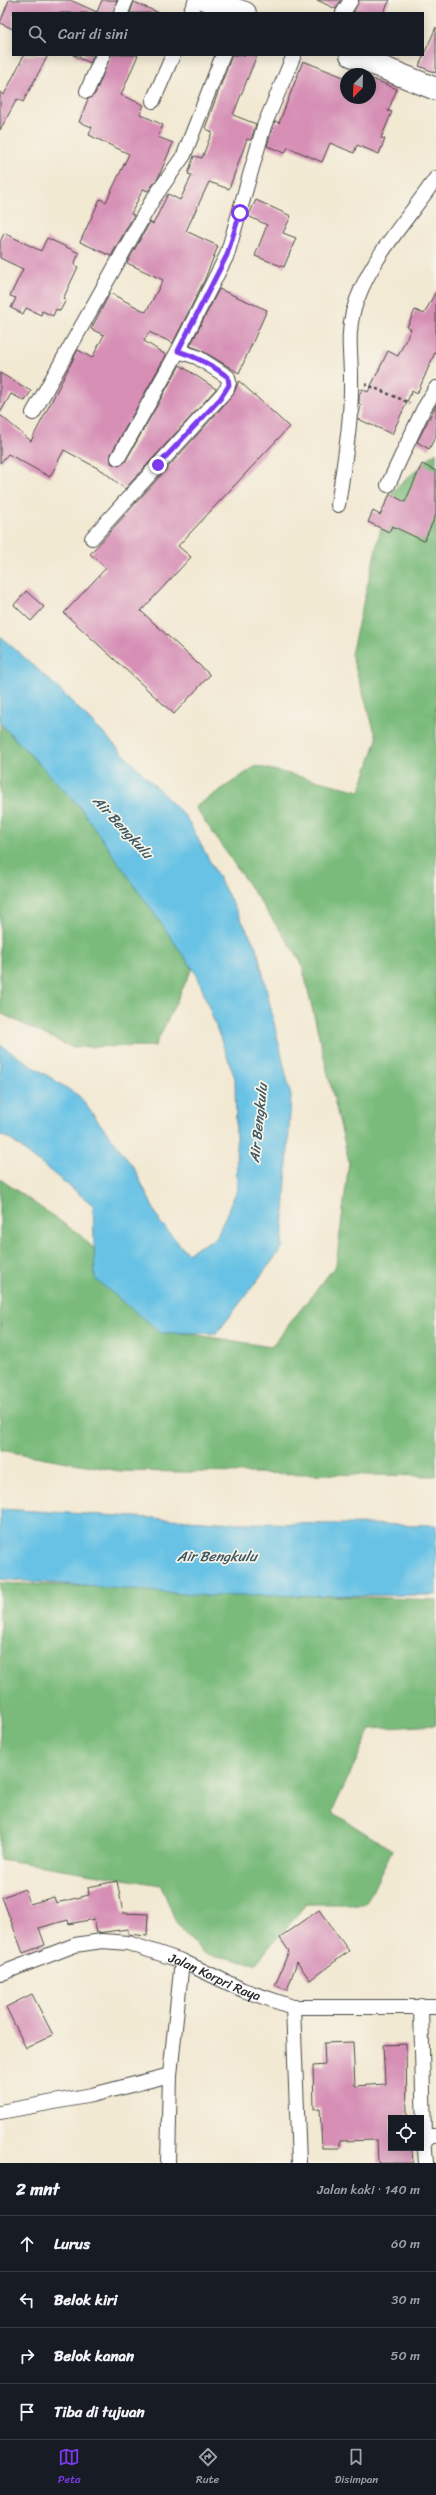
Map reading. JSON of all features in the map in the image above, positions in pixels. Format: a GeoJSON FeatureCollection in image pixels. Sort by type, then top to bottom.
{"type":"FeatureCollection","features":[{"type":"Feature","properties":{"kind":"main road"},"geometry":{"type":"LineString","coordinates":[[209,0],[241,12]]}},
{"type":"Feature","properties":{"kind":"main road"},"geometry":{"type":"LineString","coordinates":[[354,56],[436,89]]}},
{"type":"Feature","properties":{"kind":"street"},"geometry":{"type":"LineString","coordinates":[[121,12],[126,0]]}},
{"type":"Feature","properties":{"kind":"street"},"geometry":{"type":"LineString","coordinates":[[190,12],[196,0]]}},
{"type":"Feature","properties":{"kind":"street"},"geometry":{"type":"LineString","coordinates":[[344,12],[350,0]]}},
{"type":"Feature","properties":{"kind":"street"},"geometry":{"type":"LineString","coordinates":[[87,92],[103,56]]}},
{"type":"Feature","properties":{"kind":"street"},"geometry":{"type":"LineString","coordinates":[[153,101],[173,56]]}},
{"type":"Feature","properties":{"kind":"street"},"geometry":{"type":"LineString","coordinates":[[33,413],[153,199],[184,155],[223,56]]}},
{"type":"Feature","properties":{"kind":"street"},"geometry":{"type":"LineString","coordinates":[[118,458],[178,351],[227,255],[264,126],[294,56]]}},
{"type":"Feature","properties":{"kind":"street"},"geometry":{"type":"LineString","coordinates":[[338,505],[349,426],[352,378],[350,332],[354,311],[365,282],[384,250],[436,178]]}},
{"type":"Feature","properties":{"kind":"street"},"geometry":{"type":"LineString","coordinates":[[92,538],[227,389],[229,382],[228,377],[197,357],[178,351]]}},
{"type":"Feature","properties":{"kind":"street"},"geometry":{"type":"LineString","coordinates":[[388,485],[423,410],[436,388]]}},
{"type":"Feature","properties":{"kind":"street","name":"Jalan Korpri Raya"},"geometry":{"type":"LineString","coordinates":[[0,1974],[75,1945],[102,1941],[128,1943],[182,1961],[243,1990],[293,2007],[421,2006],[436,2008]]}},
{"type":"Feature","properties":{"kind":"street"},"geometry":{"type":"LineString","coordinates":[[168,2163],[170,2075],[182,1961]]}},
{"type":"Feature","properties":{"kind":"street"},"geometry":{"type":"LineString","coordinates":[[421,2006],[430,2136],[426,2163]]}},
{"type":"Feature","properties":{"kind":"street"},"geometry":{"type":"LineString","coordinates":[[293,2007],[299,2163]]}},
{"type":"Feature","properties":{"kind":"street"},"geometry":{"type":"LineString","coordinates":[[0,2112],[92,2095],[170,2075]]}},
{"type":"Feature","properties":{"kind":"path"},"geometry":{"type":"LineString","coordinates":[[352,378],[423,410]]}},
{"type":"Feature","properties":{"kind":"green space"},"geometry":{"type":"Polygon","coordinates":[[[436,452],[436,1476],[120,1471],[0,1450],[0,1179],[80,1235],[179,1332],[271,1347],[336,1265],[349,1162],[301,961],[195,807],[256,766],[360,791],[377,739],[351,654],[389,495],[436,452]]]}},
{"type":"Feature","properties":{"kind":"green space"},"geometry":{"type":"Polygon","coordinates":[[[0,713],[161,901],[192,969],[155,1046],[71,1047],[0,1013],[0,713]]]}},
{"type":"Feature","properties":{"kind":"green space"},"geometry":{"type":"Polygon","coordinates":[[[0,1583],[436,1600],[436,1725],[371,1729],[332,1812],[392,1850],[366,1904],[306,1904],[255,1964],[202,1953],[176,1922],[161,1885],[0,1859],[0,1583]]]}},
{"type":"Feature","properties":{"kind":"water","name":"Air Bengkulu"},"geometry":{"type":"Polygon","coordinates":[[[0,636],[53,683],[186,817],[257,949],[291,1096],[282,1248],[217,1333],[161,1333],[95,1279],[93,1205],[10,1139],[0,1135],[0,1045],[79,1096],[134,1168],[160,1222],[187,1253],[216,1238],[237,1190],[235,1078],[197,975],[79,806],[0,723],[0,636]]]}},
{"type":"Feature","properties":{"kind":"water","name":"Air Bengkulu"},"geometry":{"type":"Polygon","coordinates":[[[0,1509],[236,1523],[436,1525],[436,1595],[207,1596],[0,1579],[0,1509]]]}},
{"type":"Feature","properties":{"kind":"building"},"geometry":{"type":"Polygon","coordinates":[[[9,0],[70,0],[97,12],[12,12],[12,29],[0,23],[9,0]]]}},
{"type":"Feature","properties":{"kind":"building"},"geometry":{"type":"Polygon","coordinates":[[[102,0],[117,0],[113,12],[97,12],[102,0]]]}},
{"type":"Feature","properties":{"kind":"building"},"geometry":{"type":"Polygon","coordinates":[[[317,0],[341,0],[336,9],[317,0]]]}},
{"type":"Feature","properties":{"kind":"building"},"geometry":{"type":"Polygon","coordinates":[[[359,0],[390,0],[384,12],[353,12],[359,0]]]}},
{"type":"Feature","properties":{"kind":"building"},"geometry":{"type":"Polygon","coordinates":[[[134,2],[157,12],[130,12],[134,2]]]}},
{"type":"Feature","properties":{"kind":"building"},"geometry":{"type":"Polygon","coordinates":[[[436,27],[436,73],[419,66],[436,27]]]}},
{"type":"Feature","properties":{"kind":"building"},"geometry":{"type":"Polygon","coordinates":[[[24,56],[47,56],[23,102],[17,99],[0,130],[0,92],[4,95],[24,56]]]}},
{"type":"Feature","properties":{"kind":"building"},"geometry":{"type":"Polygon","coordinates":[[[75,56],[94,56],[90,63],[75,56]]]}},
{"type":"Feature","properties":{"kind":"building"},"geometry":{"type":"Polygon","coordinates":[[[111,56],[138,56],[121,95],[144,105],[140,114],[163,125],[158,137],[173,143],[158,178],[148,191],[143,189],[131,214],[134,215],[111,256],[80,242],[100,199],[106,202],[129,154],[89,135],[92,127],[79,122],[88,99],[95,94],[111,56]]]}},
{"type":"Feature","properties":{"kind":"building"},"geometry":{"type":"Polygon","coordinates":[[[232,56],[257,56],[233,115],[256,124],[251,140],[247,139],[229,189],[209,182],[186,231],[218,246],[204,281],[173,343],[149,332],[144,341],[166,355],[111,454],[111,463],[118,466],[125,462],[180,365],[216,389],[125,489],[103,471],[64,450],[50,477],[8,454],[0,463],[0,415],[31,441],[78,350],[92,358],[104,335],[91,329],[110,293],[146,312],[163,280],[127,263],[150,222],[153,224],[168,194],[180,200],[192,175],[188,174],[194,156],[202,158],[212,132],[205,128],[232,56]]]}},
{"type":"Feature","properties":{"kind":"building"},"geometry":{"type":"Polygon","coordinates":[[[303,61],[340,76],[340,104],[376,104],[376,80],[397,89],[388,111],[392,112],[381,138],[385,139],[379,154],[357,145],[354,153],[330,143],[322,162],[288,147],[285,153],[267,146],[275,121],[279,123],[303,61]]]}},
{"type":"Feature","properties":{"kind":"building"},"geometry":{"type":"Polygon","coordinates":[[[256,200],[291,216],[283,233],[296,238],[284,267],[255,256],[267,225],[248,216],[256,200]]]}},
{"type":"Feature","properties":{"kind":"building"},"geometry":{"type":"Polygon","coordinates":[[[4,233],[41,251],[47,238],[79,253],[74,265],[78,267],[63,299],[66,300],[60,311],[56,309],[53,316],[42,311],[41,315],[26,308],[23,314],[11,308],[16,298],[10,296],[23,269],[0,258],[0,242],[4,233]]]}},
{"type":"Feature","properties":{"kind":"building"},"geometry":{"type":"Polygon","coordinates":[[[219,289],[267,310],[239,373],[201,350],[190,346],[219,289]]]}},
{"type":"Feature","properties":{"kind":"building"},"geometry":{"type":"Polygon","coordinates":[[[436,291],[436,350],[417,394],[412,391],[392,434],[358,419],[361,405],[359,404],[359,396],[362,389],[368,392],[388,351],[398,356],[411,329],[407,327],[415,310],[424,314],[436,291]]]}},
{"type":"Feature","properties":{"kind":"building"},"geometry":{"type":"Polygon","coordinates":[[[0,373],[31,391],[25,401],[11,394],[0,413],[0,373]]]}},
{"type":"Feature","properties":{"kind":"building"},"geometry":{"type":"Polygon","coordinates":[[[239,381],[289,427],[178,546],[191,557],[141,611],[210,675],[174,714],[64,613],[106,568],[90,554],[233,395],[239,381]]]}},
{"type":"Feature","properties":{"kind":"building"},"geometry":{"type":"Polygon","coordinates":[[[436,405],[436,436],[429,449],[417,442],[436,405]]]}},
{"type":"Feature","properties":{"kind":"building"},"geometry":{"type":"Polygon","coordinates":[[[422,464],[436,471],[436,515],[424,541],[392,526],[389,532],[368,522],[373,511],[380,515],[390,494],[405,502],[422,464]]]}},
{"type":"Feature","properties":{"kind":"building"},"geometry":{"type":"Polygon","coordinates":[[[26,591],[44,607],[31,621],[14,605],[26,591]]]}},
{"type":"Feature","properties":{"kind":"building"},"geometry":{"type":"Polygon","coordinates":[[[117,1881],[123,1913],[148,1914],[147,1936],[128,1934],[128,1929],[97,1933],[94,1919],[69,1924],[68,1920],[39,1928],[45,1945],[23,1953],[2,1897],[25,1889],[30,1904],[54,1897],[56,1903],[89,1895],[88,1887],[117,1881]]]}},
{"type":"Feature","properties":{"kind":"building"},"geometry":{"type":"Polygon","coordinates":[[[319,1910],[349,1951],[310,1980],[297,1962],[287,1990],[275,1985],[289,1951],[280,1938],[319,1910]]]}},
{"type":"Feature","properties":{"kind":"building"},"geometry":{"type":"Polygon","coordinates":[[[32,1994],[53,2035],[26,2048],[6,2007],[32,1994]]]}},
{"type":"Feature","properties":{"kind":"building"},"geometry":{"type":"Polygon","coordinates":[[[353,2042],[355,2086],[385,2084],[383,2045],[406,2044],[407,2115],[388,2115],[388,2151],[412,2151],[413,2163],[378,2163],[377,2140],[340,2141],[340,2148],[322,2148],[320,2108],[314,2109],[313,2066],[325,2065],[324,2043],[353,2042]]]}},
{"type":"Feature","properties":{"kind":"route"},"geometry":{"type":"LineString","coordinates":[[158,465],[220,399],[229,385],[228,377],[219,370],[197,357],[178,351],[227,255],[240,213]]}}]}
